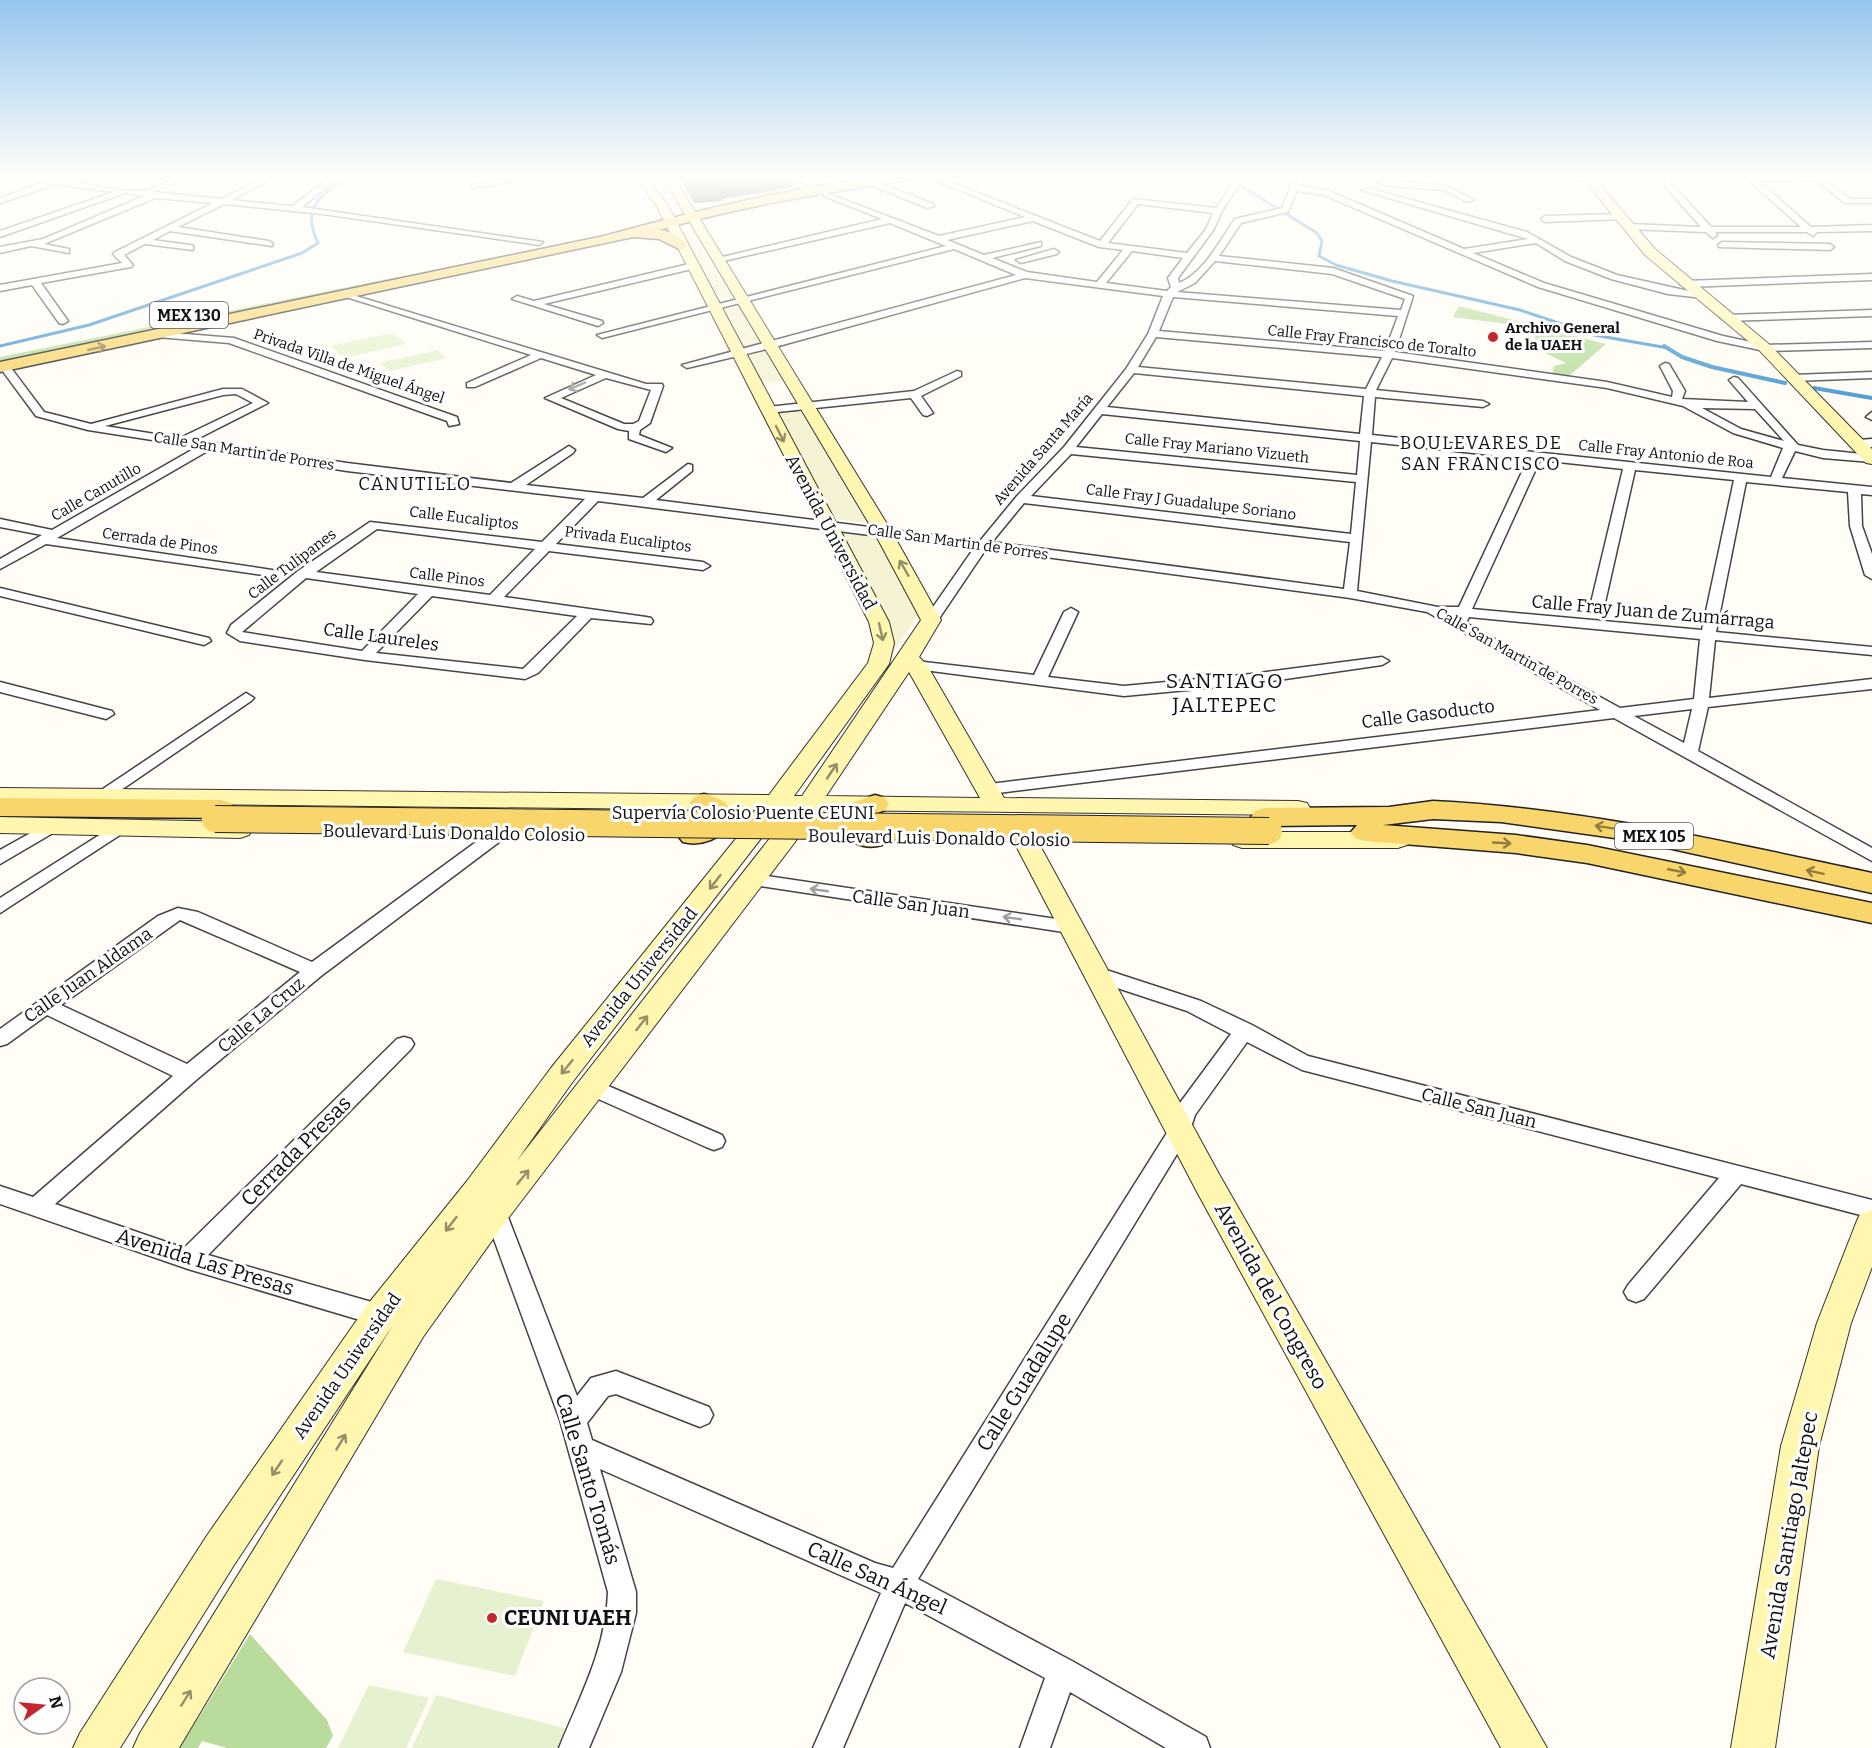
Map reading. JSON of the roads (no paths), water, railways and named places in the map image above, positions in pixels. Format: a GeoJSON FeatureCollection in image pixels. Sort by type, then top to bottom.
{"type":"FeatureCollection","features":[{"type":"Feature","properties":{"kind":"main road"},"geometry":{"type":"LineString","coordinates":[[377,282],[472,259]]}},
{"type":"Feature","properties":{"kind":"main road","name":"MEX 130"},"geometry":{"type":"LineString","coordinates":[[2,370],[161,334],[217,327],[346,294],[377,282],[481,259]]}},
{"type":"Feature","properties":{"kind":"main road"},"geometry":{"type":"LineString","coordinates":[[309,302],[482,259]]}},
{"type":"Feature","properties":{"kind":"main road","name":"MEX 130"},"geometry":{"type":"LineString","coordinates":[[0,354],[502,259]]}},
{"type":"Feature","properties":{"kind":"main road"},"geometry":{"type":"LineString","coordinates":[[693,836],[712,829],[719,822],[718,810],[704,803]]}},
{"type":"Feature","properties":{"kind":"main road"},"geometry":{"type":"LineString","coordinates":[[872,839],[859,834],[848,823],[853,812],[874,804]]}},
{"type":"Feature","properties":{"kind":"main road"},"geometry":{"type":"LineString","coordinates":[[0,807],[140,813]]}},
{"type":"Feature","properties":{"kind":"main road"},"geometry":{"type":"LineString","coordinates":[[1267,824],[1389,816],[1433,810]]}},
{"type":"Feature","properties":{"kind":"main road","name":"Boulevard Luis Donaldo Colosio"},"geometry":{"type":"LineString","coordinates":[[1433,810],[1501,813],[1636,832],[1872,884]]}},
{"type":"Feature","properties":{"kind":"main road"},"geometry":{"type":"LineString","coordinates":[[0,816],[140,813]]}},
{"type":"Feature","properties":{"kind":"main road","name":"Supervía Colosio Puente CEUNI"},"geometry":{"type":"LineString","coordinates":[[140,813],[1267,824]]}},
{"type":"Feature","properties":{"kind":"main road"},"geometry":{"type":"LineString","coordinates":[[1267,824],[1393,833],[1444,840]]}},
{"type":"Feature","properties":{"kind":"main road","name":"Boulevard Luis Donaldo Colosio"},"geometry":{"type":"LineString","coordinates":[[1444,840],[1516,844],[1587,854],[1872,913]]}},
{"type":"Feature","properties":{"kind":"street"},"geometry":{"type":"LineString","coordinates":[[0,288],[128,266],[122,259]]}},
{"type":"Feature","properties":{"kind":"street","name":"Avenida Universidad"},"geometry":{"type":"LineString","coordinates":[[95,1748],[220,1551],[380,1315],[478,1190],[561,1076],[752,836],[878,664],[884,643],[879,622],[826,524],[716,307],[689,259]]}},
{"type":"Feature","properties":{"kind":"street","name":"Avenida Universidad"},"geometry":{"type":"LineString","coordinates":[[155,1748],[411,1326],[495,1212],[786,837],[912,662],[931,620],[883,532],[719,259]]}},
{"type":"Feature","properties":{"kind":"street"},"geometry":{"type":"LineString","coordinates":[[602,335],[907,259]]}},
{"type":"Feature","properties":{"kind":"street"},"geometry":{"type":"LineString","coordinates":[[984,259],[1025,275],[1098,286],[1403,317]]}},
{"type":"Feature","properties":{"kind":"street"},"geometry":{"type":"LineString","coordinates":[[1001,265],[1027,259]]}},
{"type":"Feature","properties":{"kind":"street"},"geometry":{"type":"LineString","coordinates":[[1098,286],[1120,259]]}},
{"type":"Feature","properties":{"kind":"street","name":"Avenida Santa María"},"geometry":{"type":"LineString","coordinates":[[931,620],[982,546],[1021,499],[1068,450],[1131,370],[1153,334],[1171,294],[1173,278],[1187,259]]}},
{"type":"Feature","properties":{"kind":"street"},"geometry":{"type":"LineString","coordinates":[[1171,294],[1192,281],[1212,259]]}},
{"type":"Feature","properties":{"kind":"street"},"geometry":{"type":"LineString","coordinates":[[1218,259],[1333,271],[1410,298],[1389,354],[1370,392],[1358,539],[1350,594]]}},
{"type":"Feature","properties":{"kind":"street"},"geometry":{"type":"LineString","coordinates":[[1477,259],[1541,285],[1721,339],[1765,348],[1872,345]]}},
{"type":"Feature","properties":{"kind":"street"},"geometry":{"type":"LineString","coordinates":[[1572,259],[1584,266],[1665,290],[1699,296]]}},
{"type":"Feature","properties":{"kind":"street"},"geometry":{"type":"LineString","coordinates":[[1657,259],[1699,296],[1765,348],[1868,451]]}},
{"type":"Feature","properties":{"kind":"street"},"geometry":{"type":"LineString","coordinates":[[535,304],[555,297],[693,266]]}},
{"type":"Feature","properties":{"kind":"street"},"geometry":{"type":"LineString","coordinates":[[687,365],[771,345],[1025,275]]}},
{"type":"Feature","properties":{"kind":"street"},"geometry":{"type":"LineString","coordinates":[[1685,284],[1872,277]]}},
{"type":"Feature","properties":{"kind":"street"},"geometry":{"type":"LineString","coordinates":[[35,282],[63,321]]}},
{"type":"Feature","properties":{"kind":"street"},"geometry":{"type":"LineString","coordinates":[[377,282],[377,294],[655,382],[658,386]]}},
{"type":"Feature","properties":{"kind":"street"},"geometry":{"type":"LineString","coordinates":[[346,294],[645,387],[658,386]]}},
{"type":"Feature","properties":{"kind":"street"},"geometry":{"type":"LineString","coordinates":[[517,299],[598,323]]}},
{"type":"Feature","properties":{"kind":"street"},"geometry":{"type":"LineString","coordinates":[[1726,318],[1872,313]]}},
{"type":"Feature","properties":{"kind":"street"},"geometry":{"type":"LineString","coordinates":[[460,328],[472,323]]}},
{"type":"Feature","properties":{"kind":"street"},"geometry":{"type":"LineString","coordinates":[[195,338],[217,327]]}},
{"type":"Feature","properties":{"kind":"street","name":"Privada Villa de Miguel Ángel"},"geometry":{"type":"LineString","coordinates":[[217,327],[230,340]]}},
{"type":"Feature","properties":{"kind":"street","name":"Privada Villa de Miguel Ángel"},"geometry":{"type":"LineString","coordinates":[[161,334],[230,340],[453,418],[453,424]]}},
{"type":"Feature","properties":{"kind":"street","name":"Calle Fray Francisco de Toralto"},"geometry":{"type":"LineString","coordinates":[[1153,334],[1389,354],[1607,385],[1682,402],[1737,431],[1792,448],[1840,457],[1868,451]]}},
{"type":"Feature","properties":{"kind":"street"},"geometry":{"type":"LineString","coordinates":[[471,385],[542,354]]}},
{"type":"Feature","properties":{"kind":"street"},"geometry":{"type":"LineString","coordinates":[[1665,366],[1682,402],[1757,406]]}},
{"type":"Feature","properties":{"kind":"street","name":"Calle San Martin de Porres"},"geometry":{"type":"LineString","coordinates":[[2,370],[40,414],[88,428],[252,453],[826,524],[1350,594],[1431,609],[1461,618],[1618,712],[1872,855]]}},
{"type":"Feature","properties":{"kind":"street"},"geometry":{"type":"LineString","coordinates":[[1131,370],[1483,404]]}},
{"type":"Feature","properties":{"kind":"street"},"geometry":{"type":"LineString","coordinates":[[768,410],[914,394],[926,391],[957,374]]}},
{"type":"Feature","properties":{"kind":"street"},"geometry":{"type":"LineString","coordinates":[[605,375],[551,398],[622,427],[634,428],[644,423],[658,386]]}},
{"type":"Feature","properties":{"kind":"street"},"geometry":{"type":"LineString","coordinates":[[1793,378],[1872,375]]}},
{"type":"Feature","properties":{"kind":"street"},"geometry":{"type":"LineString","coordinates":[[1734,380],[1792,443],[1792,448],[1787,451],[1775,481]]}},
{"type":"Feature","properties":{"kind":"street"},"geometry":{"type":"LineString","coordinates":[[758,389],[794,385]]}},
{"type":"Feature","properties":{"kind":"street"},"geometry":{"type":"LineString","coordinates":[[88,428],[223,392],[237,392],[262,403],[183,441]]}},
{"type":"Feature","properties":{"kind":"street"},"geometry":{"type":"LineString","coordinates":[[914,394],[927,413]]}},
{"type":"Feature","properties":{"kind":"street","name":"Calle Fray Antonio de Roa"},"geometry":{"type":"LineString","coordinates":[[1099,410],[1872,491]]}},
{"type":"Feature","properties":{"kind":"street"},"geometry":{"type":"LineString","coordinates":[[634,428],[633,437],[666,448]]}},
{"type":"Feature","properties":{"kind":"street","name":"Calle Canutillo"},"geometry":{"type":"LineString","coordinates":[[0,565],[208,446]]}},
{"type":"Feature","properties":{"kind":"street"},"geometry":{"type":"LineString","coordinates":[[515,486],[569,450]]}},
{"type":"Feature","properties":{"kind":"street","name":"Calle Fray Mariano Vizueth"},"geometry":{"type":"LineString","coordinates":[[1068,450],[1363,479]]}},
{"type":"Feature","properties":{"kind":"street"},"geometry":{"type":"LineString","coordinates":[[172,467],[252,453]]}},
{"type":"Feature","properties":{"kind":"street"},"geometry":{"type":"LineString","coordinates":[[1461,618],[1536,455]]}},
{"type":"Feature","properties":{"kind":"street"},"geometry":{"type":"LineString","coordinates":[[1597,607],[1630,465]]}},
{"type":"Feature","properties":{"kind":"street"},"geometry":{"type":"LineString","coordinates":[[646,502],[688,468]]}},
{"type":"Feature","properties":{"kind":"street"},"geometry":{"type":"LineString","coordinates":[[1690,752],[1701,705],[1708,637],[1741,478]]}},
{"type":"Feature","properties":{"kind":"street"},"geometry":{"type":"LineString","coordinates":[[1854,489],[1856,526],[1871,571]]}},
{"type":"Feature","properties":{"kind":"street"},"geometry":{"type":"LineString","coordinates":[[493,600],[595,495]]}},
{"type":"Feature","properties":{"kind":"street","name":"Calle Fray J Guadalupe Soriano"},"geometry":{"type":"LineString","coordinates":[[1021,499],[1358,539]]}},
{"type":"Feature","properties":{"kind":"street","name":"Cerrada de Pinos"},"geometry":{"type":"LineString","coordinates":[[0,523],[49,537],[272,574]]}},
{"type":"Feature","properties":{"kind":"street","name":"Calle Eucaliptos"},"geometry":{"type":"LineString","coordinates":[[375,525],[548,545]]}},
{"type":"Feature","properties":{"kind":"street","name":"Calle Tulipanes"},"geometry":{"type":"LineString","coordinates":[[234,633],[236,628],[303,574],[375,525]]}},
{"type":"Feature","properties":{"kind":"street","name":"Privada Eucaliptos"},"geometry":{"type":"LineString","coordinates":[[548,545],[703,566]]}},
{"type":"Feature","properties":{"kind":"street","name":"Calle Pinos"},"geometry":{"type":"LineString","coordinates":[[303,574],[646,621]]}},
{"type":"Feature","properties":{"kind":"street"},"geometry":{"type":"LineString","coordinates":[[0,592],[204,641]]}},
{"type":"Feature","properties":{"kind":"street"},"geometry":{"type":"LineString","coordinates":[[364,656],[428,592]]}},
{"type":"Feature","properties":{"kind":"street"},"geometry":{"type":"LineString","coordinates":[[1039,681],[1071,612]]}},
{"type":"Feature","properties":{"kind":"street","name":"Calle Laureles"},"geometry":{"type":"LineString","coordinates":[[234,633],[240,637],[364,656],[525,674],[533,669],[587,614]]}},
{"type":"Feature","properties":{"kind":"street","name":"Calle Fray Juan de Zumárraga"},"geometry":{"type":"LineString","coordinates":[[1461,618],[1872,651]]}},
{"type":"Feature","properties":{"kind":"street"},"geometry":{"type":"LineString","coordinates":[[912,662],[1124,691],[1251,679],[1382,662]]}},
{"type":"Feature","properties":{"kind":"street"},"geometry":{"type":"LineString","coordinates":[[912,662],[993,797]]}},
{"type":"Feature","properties":{"kind":"street","name":"Calle Gasoducto"},"geometry":{"type":"LineString","coordinates":[[993,797],[1618,712],[1701,705],[1872,684]]}},
{"type":"Feature","properties":{"kind":"street"},"geometry":{"type":"LineString","coordinates":[[0,687],[106,714]]}},
{"type":"Feature","properties":{"kind":"street"},"geometry":{"type":"LineString","coordinates":[[99,796],[246,698]]}},
{"type":"Feature","properties":{"kind":"street","name":"Boulevard Luis Donaldo Colosio"},"geometry":{"type":"LineString","coordinates":[[0,795],[99,796],[140,813],[497,835],[1025,840],[1444,840]]}},
{"type":"Feature","properties":{"kind":"street","name":"Boulevard Luis Donaldo Colosio"},"geometry":{"type":"LineString","coordinates":[[0,825],[52,826],[140,813],[704,803],[874,804],[993,797],[1433,810]]}},
{"type":"Feature","properties":{"kind":"street"},"geometry":{"type":"LineString","coordinates":[[0,907],[140,813]]}},
{"type":"Feature","properties":{"kind":"street"},"geometry":{"type":"LineString","coordinates":[[0,858],[52,826]]}},
{"type":"Feature","properties":{"kind":"street","name":"Calle La Cruz"},"geometry":{"type":"LineString","coordinates":[[36,1208],[189,1074],[314,970],[497,835]]}},
{"type":"Feature","properties":{"kind":"street","name":"Avenida del Congreso"},"geometry":{"type":"LineString","coordinates":[[1025,840],[1180,1130],[1525,1748]]}},
{"type":"Feature","properties":{"kind":"street","name":"Calle San Juan"},"geometry":{"type":"LineString","coordinates":[[753,880],[1070,927]]}},
{"type":"Feature","properties":{"kind":"street","name":"Calle Juan Aldama"},"geometry":{"type":"LineString","coordinates":[[0,1039],[44,1005],[178,914],[191,916],[314,970]]}},
{"type":"Feature","properties":{"kind":"street","name":"Calle San Juan"},"geometry":{"type":"LineString","coordinates":[[1097,974],[1194,1006],[1245,1030],[1302,1062],[1872,1209]]}},
{"type":"Feature","properties":{"kind":"street"},"geometry":{"type":"LineString","coordinates":[[44,1005],[189,1074]]}},
{"type":"Feature","properties":{"kind":"street","name":"Calle Guadalupe"},"geometry":{"type":"LineString","coordinates":[[828,1748],[899,1584],[1180,1130],[1185,1113],[1245,1030]]}},
{"type":"Feature","properties":{"kind":"street","name":"Cerrada Presas"},"geometry":{"type":"LineString","coordinates":[[188,1259],[404,1044]]}},
{"type":"Feature","properties":{"kind":"street"},"geometry":{"type":"LineString","coordinates":[[592,1087],[714,1141]]}},
{"type":"Feature","properties":{"kind":"street"},"geometry":{"type":"LineString","coordinates":[[1636,1292],[1737,1173]]}},
{"type":"Feature","properties":{"kind":"street","name":"Avenida Las Presas"},"geometry":{"type":"LineString","coordinates":[[0,1195],[188,1259],[411,1326]]}},
{"type":"Feature","properties":{"kind":"street","name":"Calle Santo Tomás"},"geometry":{"type":"LineString","coordinates":[[495,1212],[576,1434],[622,1592],[623,1615],[615,1650],[574,1748]]}},
{"type":"Feature","properties":{"kind":"street","name":"Avenida Santiago Jaltepec"},"geometry":{"type":"LineString","coordinates":[[1753,1748],[1800,1446],[1834,1323],[1872,1223]]}},
{"type":"Feature","properties":{"kind":"street"},"geometry":{"type":"LineString","coordinates":[[576,1434],[600,1386],[616,1382],[700,1415]]}},
{"type":"Feature","properties":{"kind":"street","name":"Calle San Ángel"},"geometry":{"type":"LineString","coordinates":[[576,1434],[874,1577],[899,1584],[1062,1671],[1195,1748]]}},
{"type":"Feature","properties":{"kind":"street"},"geometry":{"type":"LineString","coordinates":[[1035,1748],[1062,1671]]}},
{"type":"Feature","properties":{"kind":"waterway"},"geometry":{"type":"LineString","coordinates":[[0,346],[89,325],[286,259]]}},
{"type":"Feature","properties":{"kind":"waterway"},"geometry":{"type":"LineString","coordinates":[[1324,259],[1336,265],[1392,281],[1520,310],[1594,335],[1667,348]]}},
{"type":"Feature","properties":{"kind":"waterway"},"geometry":{"type":"LineString","coordinates":[[1667,348],[1682,357],[1712,367],[1785,383]]}},
{"type":"Feature","properties":{"kind":"waterway"},"geometry":{"type":"LineString","coordinates":[[1814,388],[1872,398]]}},
{"type":"Feature","properties":{"kind":"place","name":"Archivo General de la UAEH"},"geometry":{"type":"Point","coordinates":[1493,337]}},
{"type":"Feature","properties":{"kind":"place","name":"CEUNI UAEH"},"geometry":{"type":"Point","coordinates":[492,1618]}},
{"type":"Feature","properties":{"kind":"district","name":"BOULEVARES DE SAN FRANCISCO"},"geometry":{"type":"Point","coordinates":[1481,453]}},
{"type":"Feature","properties":{"kind":"district","name":"CANUTILLO"},"geometry":{"type":"Point","coordinates":[415,484]}},
{"type":"Feature","properties":{"kind":"district","name":"SANTIAGO JALTEPEC"},"geometry":{"type":"Point","coordinates":[1225,693]}}]}
